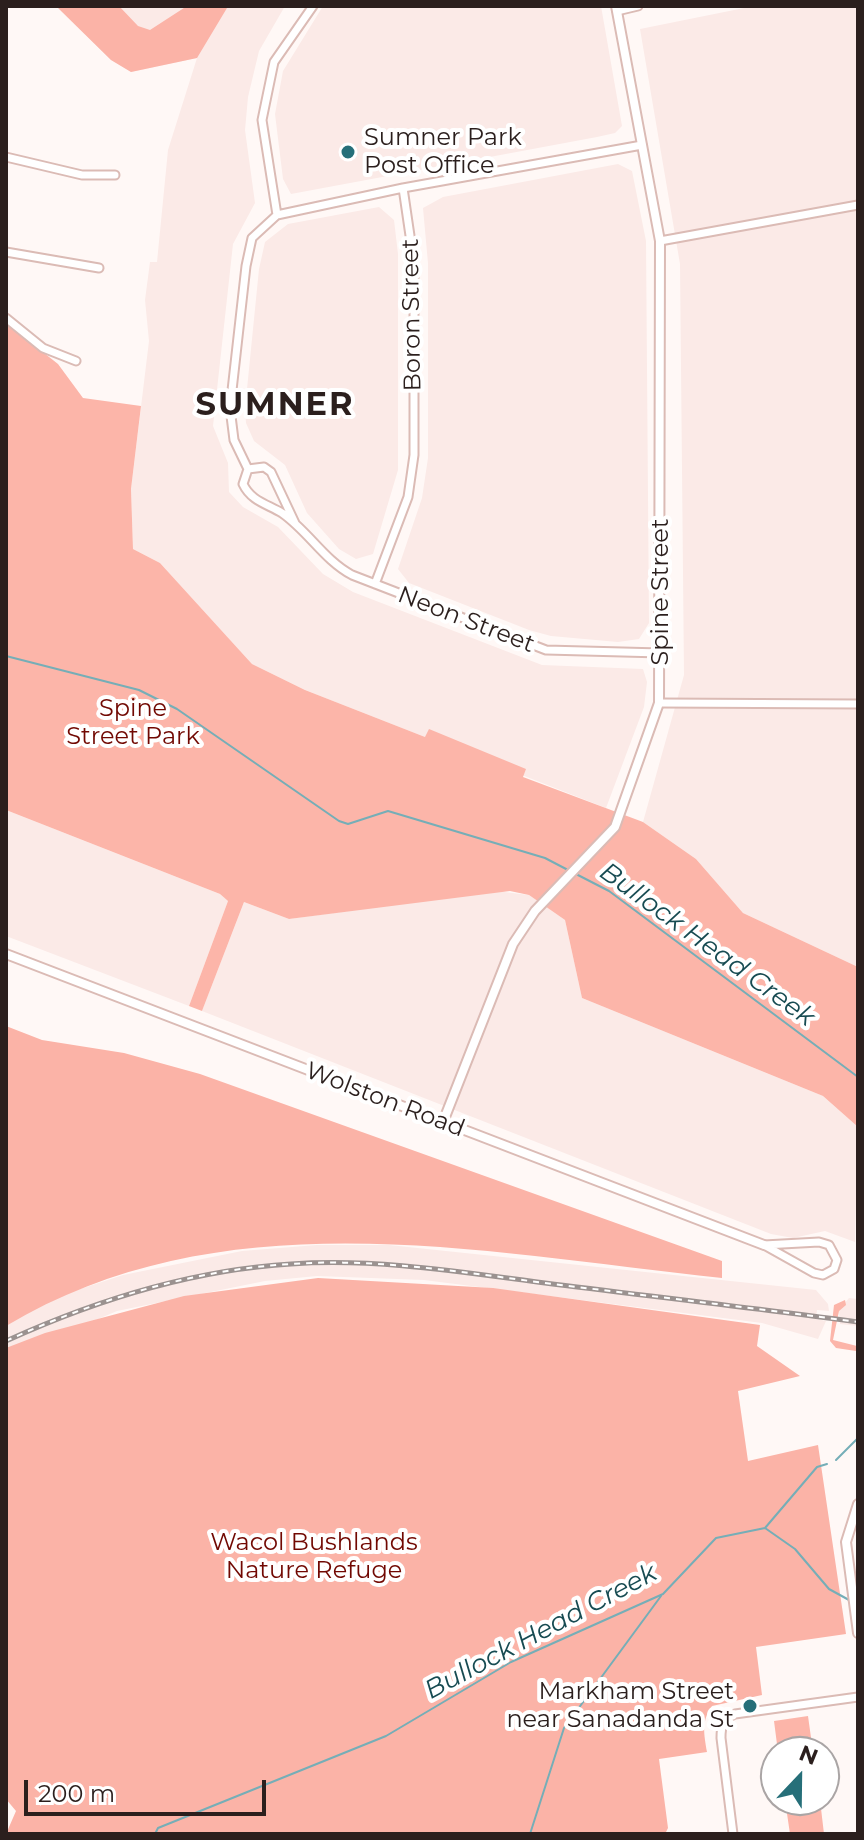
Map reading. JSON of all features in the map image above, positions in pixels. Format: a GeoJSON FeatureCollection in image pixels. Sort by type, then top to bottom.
{"type":"FeatureCollection","features":[{"type":"Feature","properties":{"kind":"street"},"geometry":{"type":"LineString","coordinates":[[313,6],[302,17],[274,62],[262,120],[277,215],[403,188],[642,145]]}},
{"type":"Feature","properties":{"kind":"street"},"geometry":{"type":"LineString","coordinates":[[617,8],[638,6]]}},
{"type":"Feature","properties":{"kind":"street","name":"Spine Street"},"geometry":{"type":"LineString","coordinates":[[443,1122],[511,949],[521,930],[615,827],[659,703],[660,241],[617,8]]}},
{"type":"Feature","properties":{"kind":"street"},"geometry":{"type":"LineString","coordinates":[[6,157],[82,175],[115,175]]}},
{"type":"Feature","properties":{"kind":"street","name":"Boron Street"},"geometry":{"type":"LineString","coordinates":[[375,584],[408,497],[414,455],[414,263],[403,188]]}},
{"type":"Feature","properties":{"kind":"street"},"geometry":{"type":"LineString","coordinates":[[660,241],[858,205]]}},
{"type":"Feature","properties":{"kind":"street","name":"Neon Street"},"geometry":{"type":"LineString","coordinates":[[277,215],[252,238],[246,266],[230,423],[234,440],[248,469],[243,484],[247,493],[295,523],[341,570],[375,584],[546,650],[661,653]]}},
{"type":"Feature","properties":{"kind":"street"},"geometry":{"type":"LineString","coordinates":[[6,252],[99,268]]}},
{"type":"Feature","properties":{"kind":"street"},"geometry":{"type":"LineString","coordinates":[[6,318],[43,348],[76,361]]}},
{"type":"Feature","properties":{"kind":"street","name":"Neon Street"},"geometry":{"type":"LineString","coordinates":[[248,469],[264,467],[271,472],[295,523]]}},
{"type":"Feature","properties":{"kind":"street"},"geometry":{"type":"LineString","coordinates":[[659,703],[858,704]]}},
{"type":"Feature","properties":{"kind":"street","name":"Wolston Road"},"geometry":{"type":"LineString","coordinates":[[6,954],[764,1245],[814,1273],[829,1273],[837,1260],[829,1245],[819,1242],[764,1245]]}},
{"type":"Feature","properties":{"kind":"street"},"geometry":{"type":"LineString","coordinates":[[858,1504],[846,1542],[858,1633]]}},
{"type":"Feature","properties":{"kind":"street"},"geometry":{"type":"LineString","coordinates":[[733,1834],[721,1738],[721,1726],[726,1718],[735,1714],[858,1697]]}},
{"type":"Feature","properties":{"kind":"shaded area"},"geometry":{"type":"Polygon","coordinates":[[[56,6],[285,6],[259,51],[248,97],[245,130],[255,203],[233,244],[213,426],[228,463],[229,492],[243,507],[278,527],[323,574],[353,592],[542,665],[643,669],[647,682],[644,707],[606,808],[305,690],[252,664],[160,563],[133,549],[131,489],[149,341],[145,300],[150,262],[157,262],[168,150],[197,58],[131,72],[111,60],[56,6]]]}},
{"type":"Feature","properties":{"kind":"shaded area"},"geometry":{"type":"Polygon","coordinates":[[[323,6],[601,6],[622,126],[615,133],[597,137],[291,194],[283,179],[275,114],[283,71],[323,6]]]}},
{"type":"Feature","properties":{"kind":"shaded area"},"geometry":{"type":"Polygon","coordinates":[[[754,6],[858,6],[858,967],[743,913],[696,859],[643,822],[684,675],[680,264],[640,29],[754,6]]]}},
{"type":"Feature","properties":{"kind":"shaded area"},"geometry":{"type":"Polygon","coordinates":[[[618,164],[632,171],[646,241],[649,623],[639,639],[618,642],[551,636],[529,630],[409,583],[398,569],[422,498],[428,458],[428,263],[423,208],[443,197],[618,164]]]}},
{"type":"Feature","properties":{"kind":"shaded area"},"geometry":{"type":"Polygon","coordinates":[[[379,207],[394,220],[398,254],[398,470],[373,554],[356,559],[339,549],[307,513],[285,465],[254,441],[246,423],[245,409],[259,269],[265,242],[288,224],[379,207]]]}},
{"type":"Feature","properties":{"kind":"shaded area"},"geometry":{"type":"Polygon","coordinates":[[[6,810],[220,894],[228,901],[189,1006],[6,936],[6,810]]]}},
{"type":"Feature","properties":{"kind":"shaded area"},"geometry":{"type":"Polygon","coordinates":[[[496,891],[529,895],[565,920],[582,998],[823,1096],[858,1127],[855,1242],[825,1231],[793,1238],[771,1234],[202,1011],[244,902],[289,919],[496,891]]]}},
{"type":"Feature","properties":{"kind":"shaded area"},"geometry":{"type":"Polygon","coordinates":[[[317,1245],[389,1245],[816,1290],[828,1304],[829,1311],[817,1310],[816,1319],[826,1321],[818,1339],[762,1323],[424,1280],[317,1276],[265,1281],[117,1311],[6,1358],[6,1314],[10,1312],[123,1275],[242,1251],[317,1245]]]}},
{"type":"Feature","properties":{"kind":"shaded area"},"geometry":{"type":"Polygon","coordinates":[[[849,1298],[858,1299],[858,1326],[840,1324],[839,1310],[849,1298]]]}},
{"type":"Feature","properties":{"kind":"green space"},"geometry":{"type":"Polygon","coordinates":[[[56,6],[119,6],[138,26],[150,30],[187,6],[227,8],[197,58],[131,72],[111,60],[56,6]]]}},
{"type":"Feature","properties":{"kind":"green space","name":"Spine Street Park"},"geometry":{"type":"Polygon","coordinates":[[[6,323],[58,364],[83,398],[141,406],[131,489],[133,549],[160,563],[252,664],[305,690],[425,737],[429,729],[526,769],[523,777],[643,822],[696,859],[743,913],[858,967],[858,1127],[823,1096],[582,998],[565,920],[529,895],[510,891],[289,919],[244,902],[202,1011],[189,1006],[228,901],[220,894],[6,810],[6,323]]]}},
{"type":"Feature","properties":{"kind":"green space"},"geometry":{"type":"Polygon","coordinates":[[[6,1026],[42,1040],[124,1053],[200,1074],[722,1261],[722,1278],[449,1248],[357,1244],[266,1247],[177,1260],[90,1285],[6,1326],[6,1026]]]}},
{"type":"Feature","properties":{"kind":"green space","name":"Wacol Bushlands Nature Refuge"},"geometry":{"type":"Polygon","coordinates":[[[318,1278],[493,1288],[760,1325],[757,1346],[800,1376],[738,1391],[748,1461],[818,1445],[846,1634],[756,1647],[762,1695],[712,1706],[705,1722],[707,1752],[659,1759],[668,1828],[665,1834],[6,1834],[16,1811],[6,1799],[6,1348],[45,1333],[184,1296],[318,1278]]]}},
{"type":"Feature","properties":{"kind":"green space"},"geometry":{"type":"Polygon","coordinates":[[[845,1300],[846,1305],[839,1311],[833,1340],[857,1346],[856,1351],[836,1348],[830,1341],[834,1305],[845,1300]]]}},
{"type":"Feature","properties":{"kind":"green space"},"geometry":{"type":"Polygon","coordinates":[[[808,1716],[811,1736],[776,1736],[774,1721],[808,1716]]]}},
{"type":"Feature","properties":{"kind":"green space"},"geometry":{"type":"Polygon","coordinates":[[[787,1816],[822,1816],[824,1834],[790,1834],[787,1816]]]}},
{"type":"Feature","properties":{"kind":"waterway","name":"Bullock Head Creek"},"geometry":{"type":"LineString","coordinates":[[6,656],[139,690],[177,709],[339,821],[348,824],[388,811],[545,858],[568,870]]}},
{"type":"Feature","properties":{"kind":"waterway","name":"Bullock Head Creek"},"geometry":{"type":"LineString","coordinates":[[574,873],[609,891],[858,1077]]}},
{"type":"Feature","properties":{"kind":"waterway","name":"Bullock Head Creek"},"geometry":{"type":"LineString","coordinates":[[836,1460],[858,1438]]}},
{"type":"Feature","properties":{"kind":"waterway","name":"Bullock Head Creek"},"geometry":{"type":"LineString","coordinates":[[155,1834],[158,1828],[386,1736],[511,1662],[663,1594],[716,1538],[765,1528],[817,1467],[827,1464]]}},
{"type":"Feature","properties":{"kind":"waterway"},"geometry":{"type":"LineString","coordinates":[[765,1528],[795,1549],[829,1589],[849,1600]]}},
{"type":"Feature","properties":{"kind":"waterway"},"geometry":{"type":"LineString","coordinates":[[530,1834],[564,1728],[661,1596]]}},
{"type":"Feature","properties":{"kind":"railway"},"geometry":{"type":"LineString","coordinates":[[6,1341],[109,1300],[181,1280],[254,1267],[323,1263],[387,1264],[858,1322]]}},
{"type":"Feature","properties":{"kind":"place","name":"Sumner Park Post Office"},"geometry":{"type":"Point","coordinates":[348,152]}},
{"type":"Feature","properties":{"kind":"place","name":"Markham Street near Sanadanda St"},"geometry":{"type":"Point","coordinates":[750,1706]}},
{"type":"Feature","properties":{"kind":"district","name":"SUMNER"},"geometry":{"type":"Point","coordinates":[275,406]}}]}
